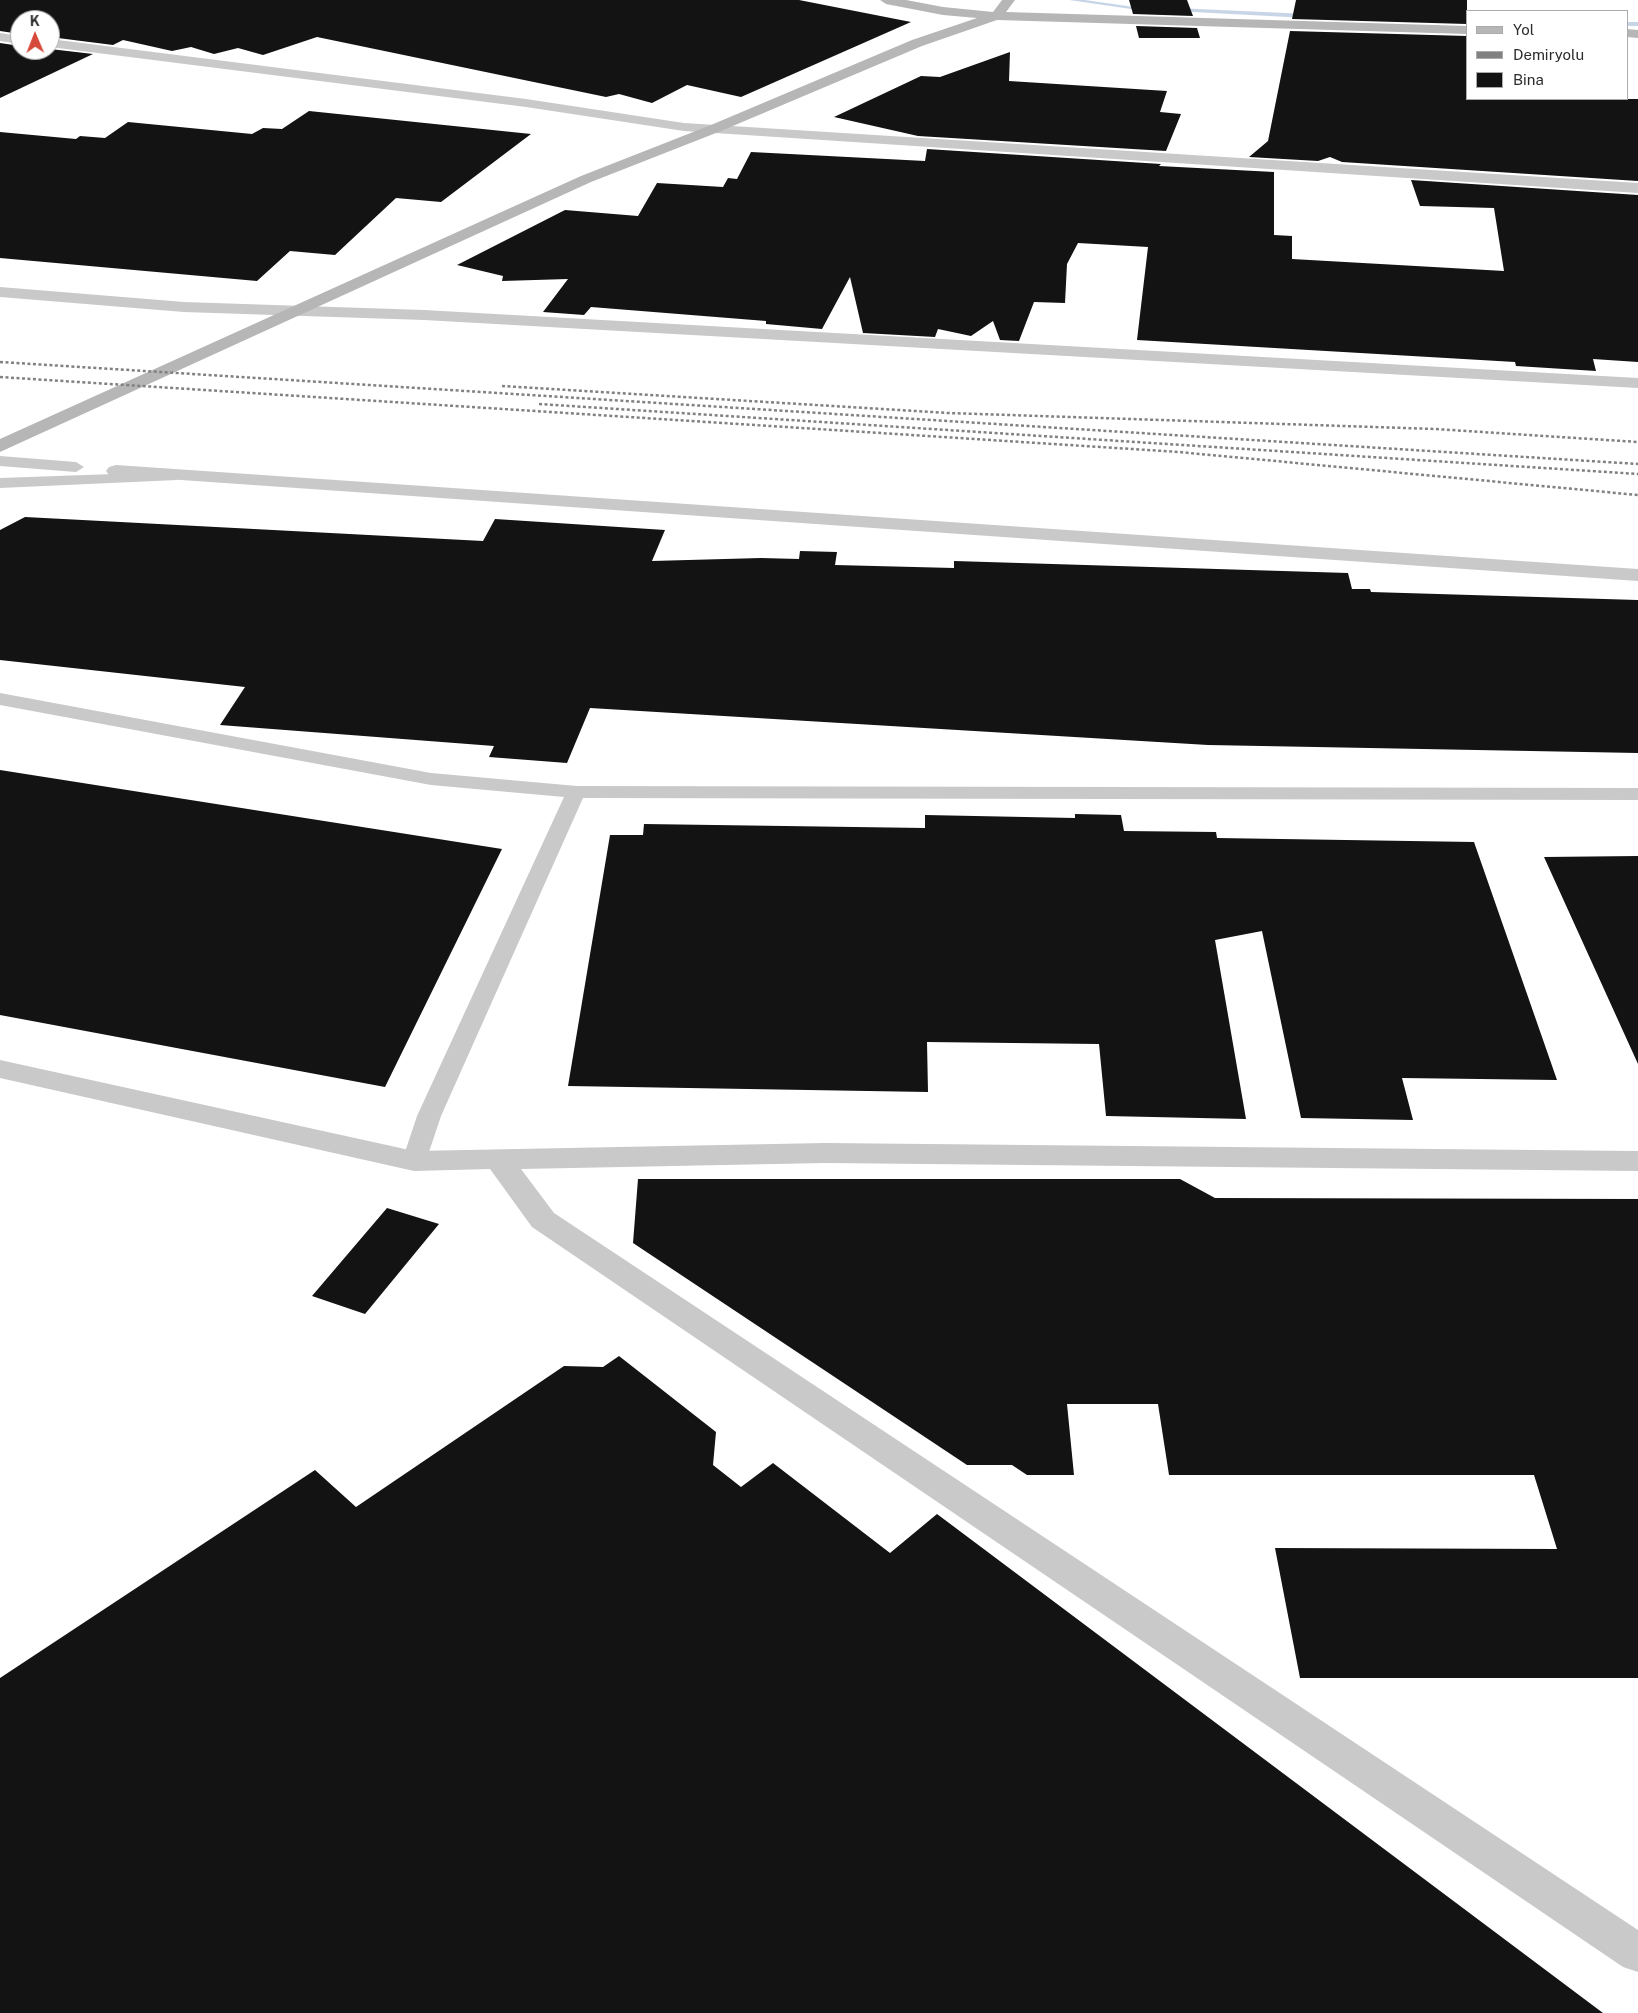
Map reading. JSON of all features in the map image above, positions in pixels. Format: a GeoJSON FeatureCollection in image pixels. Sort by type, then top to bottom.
{"type":"FeatureCollection","features":[{"type":"Feature","properties":{"kind":"street"},"geometry":{"type":"LineString","coordinates":[[886,0],[943,11],[996,16],[1466,30]]}},
{"type":"Feature","properties":{"kind":"street"},"geometry":{"type":"LineString","coordinates":[[921,23],[962,0]]}},
{"type":"Feature","properties":{"kind":"street"},"geometry":{"type":"LineString","coordinates":[[986,2],[1007,2],[1193,22]]}},
{"type":"Feature","properties":{"kind":"street"},"geometry":{"type":"LineString","coordinates":[[0,446],[586,179],[716,128],[917,43],[996,16],[1007,2]]}},
{"type":"Feature","properties":{"kind":"street"},"geometry":{"type":"LineString","coordinates":[[60,44],[526,103],[684,127],[1638,188]]}},
{"type":"Feature","properties":{"kind":"street"},"geometry":{"type":"LineString","coordinates":[[586,179],[684,127],[757,95]]}},
{"type":"Feature","properties":{"kind":"street"},"geometry":{"type":"LineString","coordinates":[[0,292],[184,306],[463,317],[1638,383]]}},
{"type":"Feature","properties":{"kind":"street"},"geometry":{"type":"LineString","coordinates":[[116,470],[1638,575]]}},
{"type":"Feature","properties":{"kind":"street"},"geometry":{"type":"LineString","coordinates":[[0,1069],[414,1162],[497,1158],[825,1153],[1638,1160]]}},
{"type":"Feature","properties":{"kind":"street"},"geometry":{"type":"LineString","coordinates":[[497,1158],[543,1220],[1638,1953]]}},
{"type":"Feature","properties":{"kind":"lane"},"geometry":{"type":"LineString","coordinates":[[0,461],[116,470]]}},
{"type":"Feature","properties":{"kind":"lane"},"geometry":{"type":"LineString","coordinates":[[0,483],[203,476]]}},
{"type":"Feature","properties":{"kind":"lane"},"geometry":{"type":"LineString","coordinates":[[0,699],[432,779],[577,792],[1638,794]]}},
{"type":"Feature","properties":{"kind":"lane"},"geometry":{"type":"LineString","coordinates":[[414,1162],[430,1116],[568,807],[577,792]]}},
{"type":"Feature","properties":{"kind":"building"},"geometry":{"type":"Polygon","coordinates":[[[0,0],[799,0],[911,22],[741,97],[687,85],[652,103],[619,94],[606,97],[317,37],[263,55],[238,48],[214,54],[191,47],[172,51],[123,40],[113,45],[60,38],[60,10],[10,10],[10,32],[0,31],[0,0]]]}},
{"type":"Feature","properties":{"kind":"building"},"geometry":{"type":"Polygon","coordinates":[[[1129,0],[1187,0],[1193,16],[1133,14],[1129,0]]]}},
{"type":"Feature","properties":{"kind":"building"},"geometry":{"type":"Polygon","coordinates":[[[1296,0],[1467,0],[1466,24],[1292,19],[1296,0]]]}},
{"type":"Feature","properties":{"kind":"building"},"geometry":{"type":"Polygon","coordinates":[[[1136,26],[1197,28],[1200,38],[1139,38],[1136,26]]]}},
{"type":"Feature","properties":{"kind":"building"},"geometry":{"type":"Polygon","coordinates":[[[1290,31],[1466,36],[1466,100],[1638,99],[1638,181],[1342,162],[1330,157],[1318,161],[1249,157],[1268,141],[1290,31]]]}},
{"type":"Feature","properties":{"kind":"building"},"geometry":{"type":"Polygon","coordinates":[[[0,43],[10,44],[10,60],[60,60],[60,50],[93,54],[0,98],[0,43]]]}},
{"type":"Feature","properties":{"kind":"building"},"geometry":{"type":"Polygon","coordinates":[[[1010,52],[1009,81],[1167,91],[1160,112],[1181,114],[1166,151],[918,136],[834,117],[921,76],[940,77],[1010,52]]]}},
{"type":"Feature","properties":{"kind":"building"},"geometry":{"type":"Polygon","coordinates":[[[309,111],[531,134],[441,202],[396,198],[335,255],[290,251],[257,281],[0,258],[0,132],[76,139],[80,136],[105,138],[128,122],[252,134],[263,128],[282,129],[309,111]]]}},
{"type":"Feature","properties":{"kind":"building"},"geometry":{"type":"Polygon","coordinates":[[[927,149],[1161,164],[1159,166],[1274,172],[1274,235],[1292,236],[1292,259],[1504,271],[1494,208],[1420,206],[1411,180],[1638,195],[1638,362],[1593,359],[1596,371],[1516,366],[1515,362],[1137,340],[1148,247],[1078,243],[1067,264],[1065,303],[1034,302],[1019,341],[1000,340],[993,321],[971,336],[938,329],[935,337],[863,333],[850,277],[822,329],[766,324],[766,321],[591,307],[584,315],[543,312],[568,279],[502,281],[503,276],[457,265],[565,210],[638,216],[657,183],[723,187],[728,178],[737,179],[751,152],[925,161],[927,149]]]}},
{"type":"Feature","properties":{"kind":"building"},"geometry":{"type":"Polygon","coordinates":[[[25,517],[483,541],[495,519],[665,530],[652,561],[761,558],[799,559],[800,551],[837,552],[835,565],[954,568],[954,561],[1348,573],[1352,589],[1370,589],[1371,592],[1638,600],[1638,753],[1208,745],[590,708],[567,763],[489,757],[494,746],[220,725],[245,687],[0,660],[0,530],[25,517]]]}},
{"type":"Feature","properties":{"kind":"building"},"geometry":{"type":"Polygon","coordinates":[[[0,770],[502,849],[385,1087],[0,1015],[0,770]]]}},
{"type":"Feature","properties":{"kind":"building"},"geometry":{"type":"Polygon","coordinates":[[[1075,814],[1121,815],[1124,831],[1216,832],[1217,838],[1474,842],[1557,1080],[1402,1078],[1413,1120],[1301,1118],[1262,931],[1215,940],[1246,1119],[1106,1116],[1099,1044],[927,1042],[928,1092],[568,1086],[610,835],[643,835],[644,824],[925,828],[925,815],[1075,818],[1075,814]]]}},
{"type":"Feature","properties":{"kind":"building"},"geometry":{"type":"Polygon","coordinates":[[[1638,856],[1638,1064],[1544,857],[1638,856]]]}},
{"type":"Feature","properties":{"kind":"building"},"geometry":{"type":"Polygon","coordinates":[[[638,1179],[1180,1179],[1215,1198],[1638,1199],[1638,1678],[1300,1678],[1275,1548],[1557,1549],[1534,1475],[1169,1475],[1158,1404],[1067,1404],[1074,1475],[1027,1475],[1012,1465],[967,1465],[633,1243],[638,1179]]]}},
{"type":"Feature","properties":{"kind":"building"},"geometry":{"type":"Polygon","coordinates":[[[387,1208],[439,1224],[365,1314],[312,1296],[387,1208]]]}},
{"type":"Feature","properties":{"kind":"building"},"geometry":{"type":"Polygon","coordinates":[[[619,1356],[716,1432],[713,1465],[741,1487],[773,1463],[890,1553],[937,1514],[1603,2013],[0,2013],[0,1678],[315,1470],[356,1507],[564,1366],[603,1367],[619,1356]]]}},
{"type":"Feature","properties":{"kind":"waterway"},"geometry":{"type":"LineString","coordinates":[[1072,0],[1145,9]]}},
{"type":"Feature","properties":{"kind":"waterway"},"geometry":{"type":"LineString","coordinates":[[1176,10],[1307,16]]}},
{"type":"Feature","properties":{"kind":"waterway"},"geometry":{"type":"LineString","coordinates":[[1628,24],[1638,24]]}},
{"type":"Feature","properties":{"kind":"railway"},"geometry":{"type":"LineString","coordinates":[[0,362],[1638,464]]}},
{"type":"Feature","properties":{"kind":"railway"},"geometry":{"type":"LineString","coordinates":[[0,377],[1179,452],[1638,495]]}},
{"type":"Feature","properties":{"kind":"railway"},"geometry":{"type":"LineString","coordinates":[[502,386],[948,413],[1435,429],[1638,442]]}},
{"type":"Feature","properties":{"kind":"railway"},"geometry":{"type":"LineString","coordinates":[[539,404],[1638,474]]}}]}
